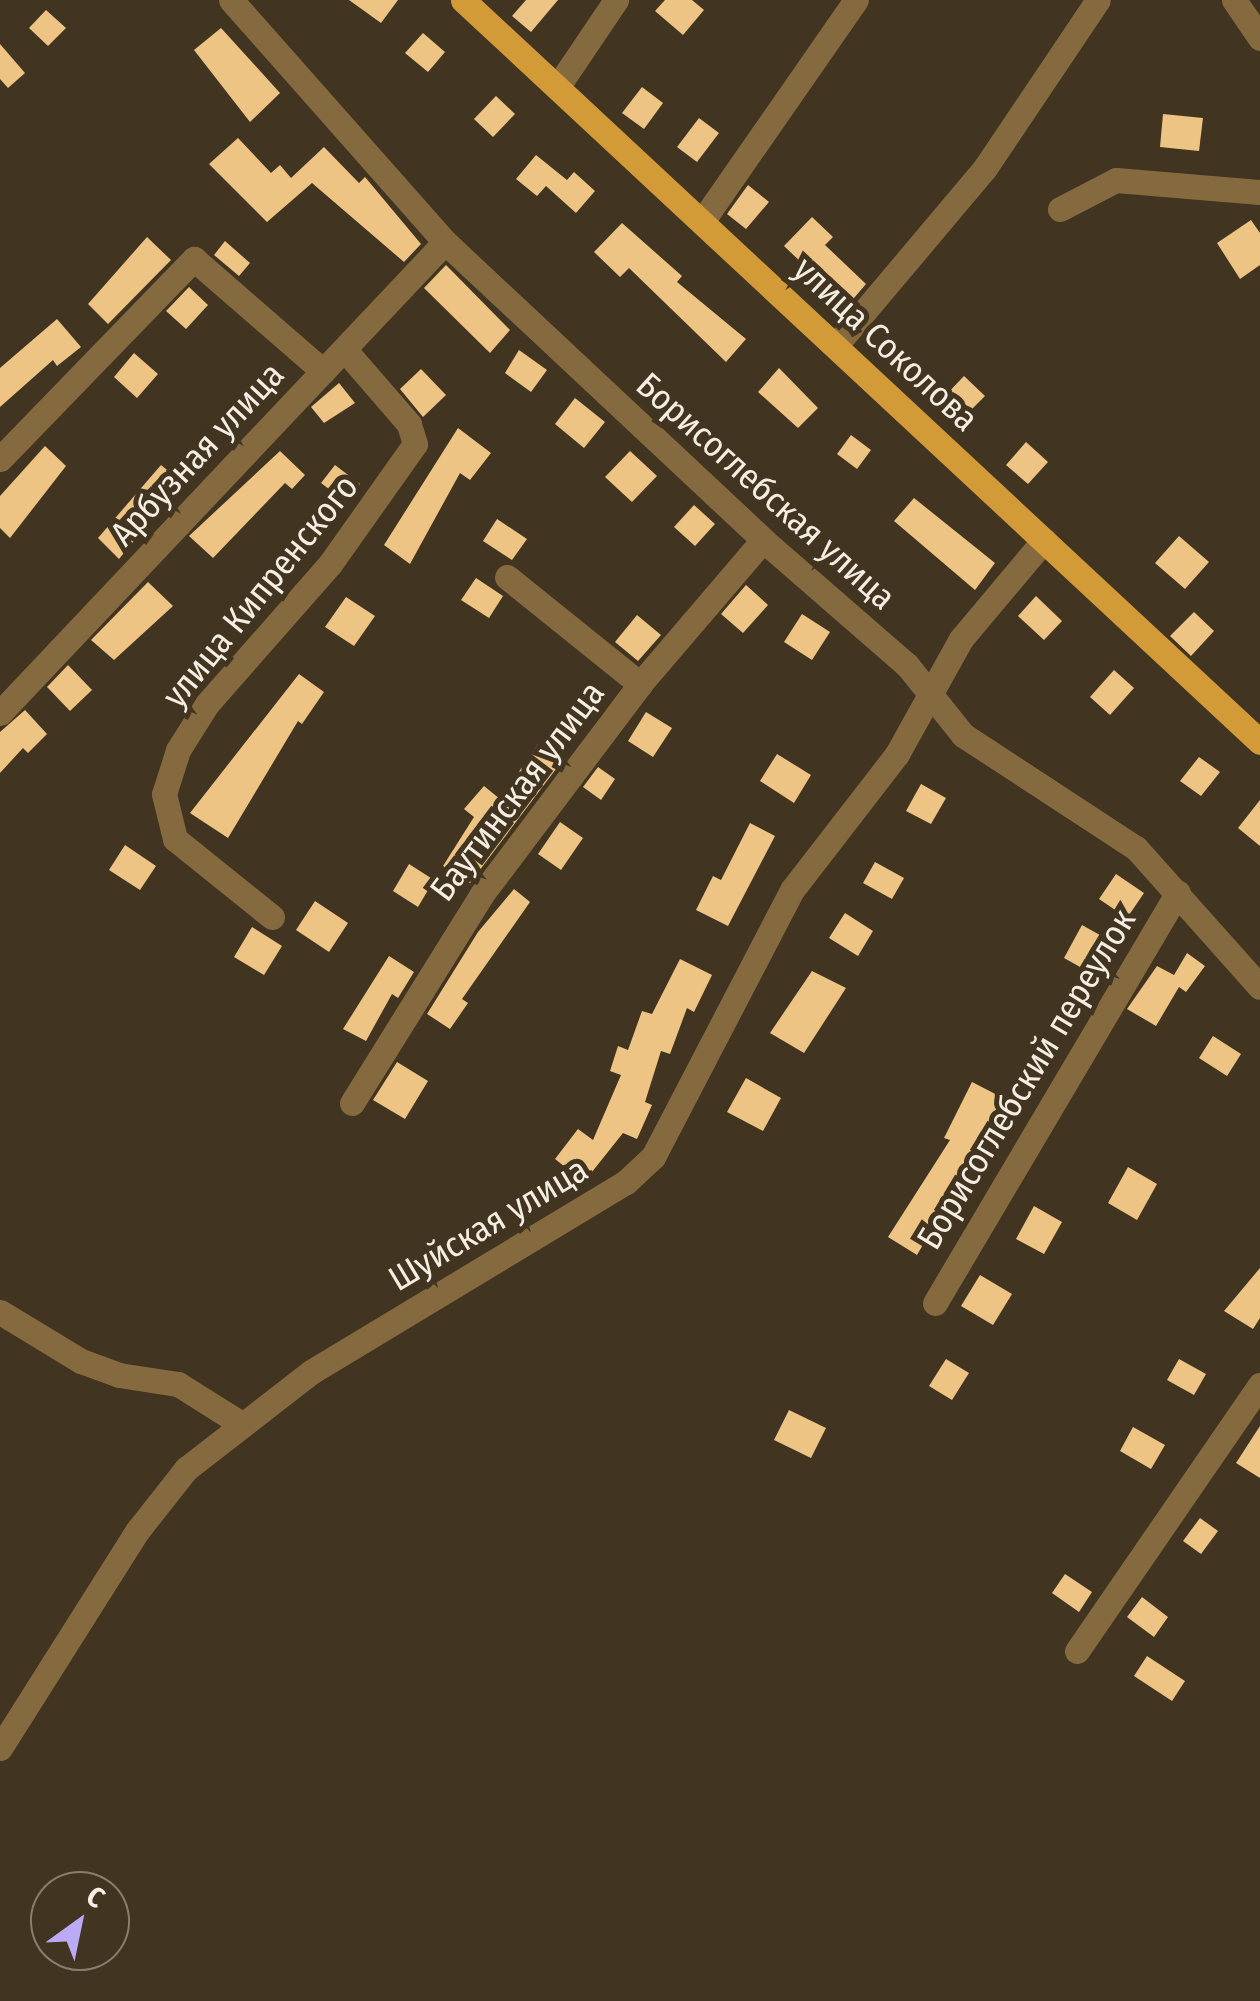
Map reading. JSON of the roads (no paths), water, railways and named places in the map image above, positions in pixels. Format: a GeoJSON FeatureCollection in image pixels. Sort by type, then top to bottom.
{"type":"FeatureCollection","features":[{"type":"Feature","properties":{"kind":"main road","name":"улица Соколова"},"geometry":{"type":"LineString","coordinates":[[463,0],[1260,742]]}},
{"type":"Feature","properties":{"kind":"street"},"geometry":{"type":"LineString","coordinates":[[558,86],[616,0]]}},
{"type":"Feature","properties":{"kind":"street"},"geometry":{"type":"LineString","coordinates":[[703,220],[856,0]]}},
{"type":"Feature","properties":{"kind":"street"},"geometry":{"type":"LineString","coordinates":[[836,345],[985,168],[1098,0]]}},
{"type":"Feature","properties":{"kind":"street"},"geometry":{"type":"LineString","coordinates":[[1234,0],[1260,38]]}},
{"type":"Feature","properties":{"kind":"street","name":"Борисоглебская улица"},"geometry":{"type":"LineString","coordinates":[[247,5],[446,242],[763,540],[930,690],[963,735],[1136,848],[1260,987]]}},
{"type":"Feature","properties":{"kind":"street"},"geometry":{"type":"LineString","coordinates":[[1060,209],[1116,180],[1260,192]]}},
{"type":"Feature","properties":{"kind":"street","name":"Арбузная улица"},"geometry":{"type":"LineString","coordinates":[[0,713],[446,242]]}},
{"type":"Feature","properties":{"kind":"street"},"geometry":{"type":"LineString","coordinates":[[0,459],[194,259],[323,372]]}},
{"type":"Feature","properties":{"kind":"street","name":"улица Кипренского"},"geometry":{"type":"LineString","coordinates":[[272,917],[175,839],[164,794],[178,750],[207,704],[330,564],[415,444],[409,424],[344,350]]}},
{"type":"Feature","properties":{"kind":"street","name":"Баутинская улица"},"geometry":{"type":"LineString","coordinates":[[352,1103],[482,894],[640,684],[763,540]]}},
{"type":"Feature","properties":{"kind":"street","name":"Шуйская улица"},"geometry":{"type":"LineString","coordinates":[[0,1748],[138,1530],[186,1469],[240,1423],[311,1372],[626,1182],[653,1158],[792,890],[897,754],[961,639],[1044,540]]}},
{"type":"Feature","properties":{"kind":"street"},"geometry":{"type":"LineString","coordinates":[[506,577],[640,684]]}},
{"type":"Feature","properties":{"kind":"street","name":"Борисоглебский переулок"},"geometry":{"type":"LineString","coordinates":[[935,1303],[1178,892]]}},
{"type":"Feature","properties":{"kind":"street"},"geometry":{"type":"LineString","coordinates":[[0,1312],[81,1361],[119,1375],[178,1384],[240,1423]]}},
{"type":"Feature","properties":{"kind":"street"},"geometry":{"type":"LineString","coordinates":[[1077,1651],[1260,1386]]}}]}
